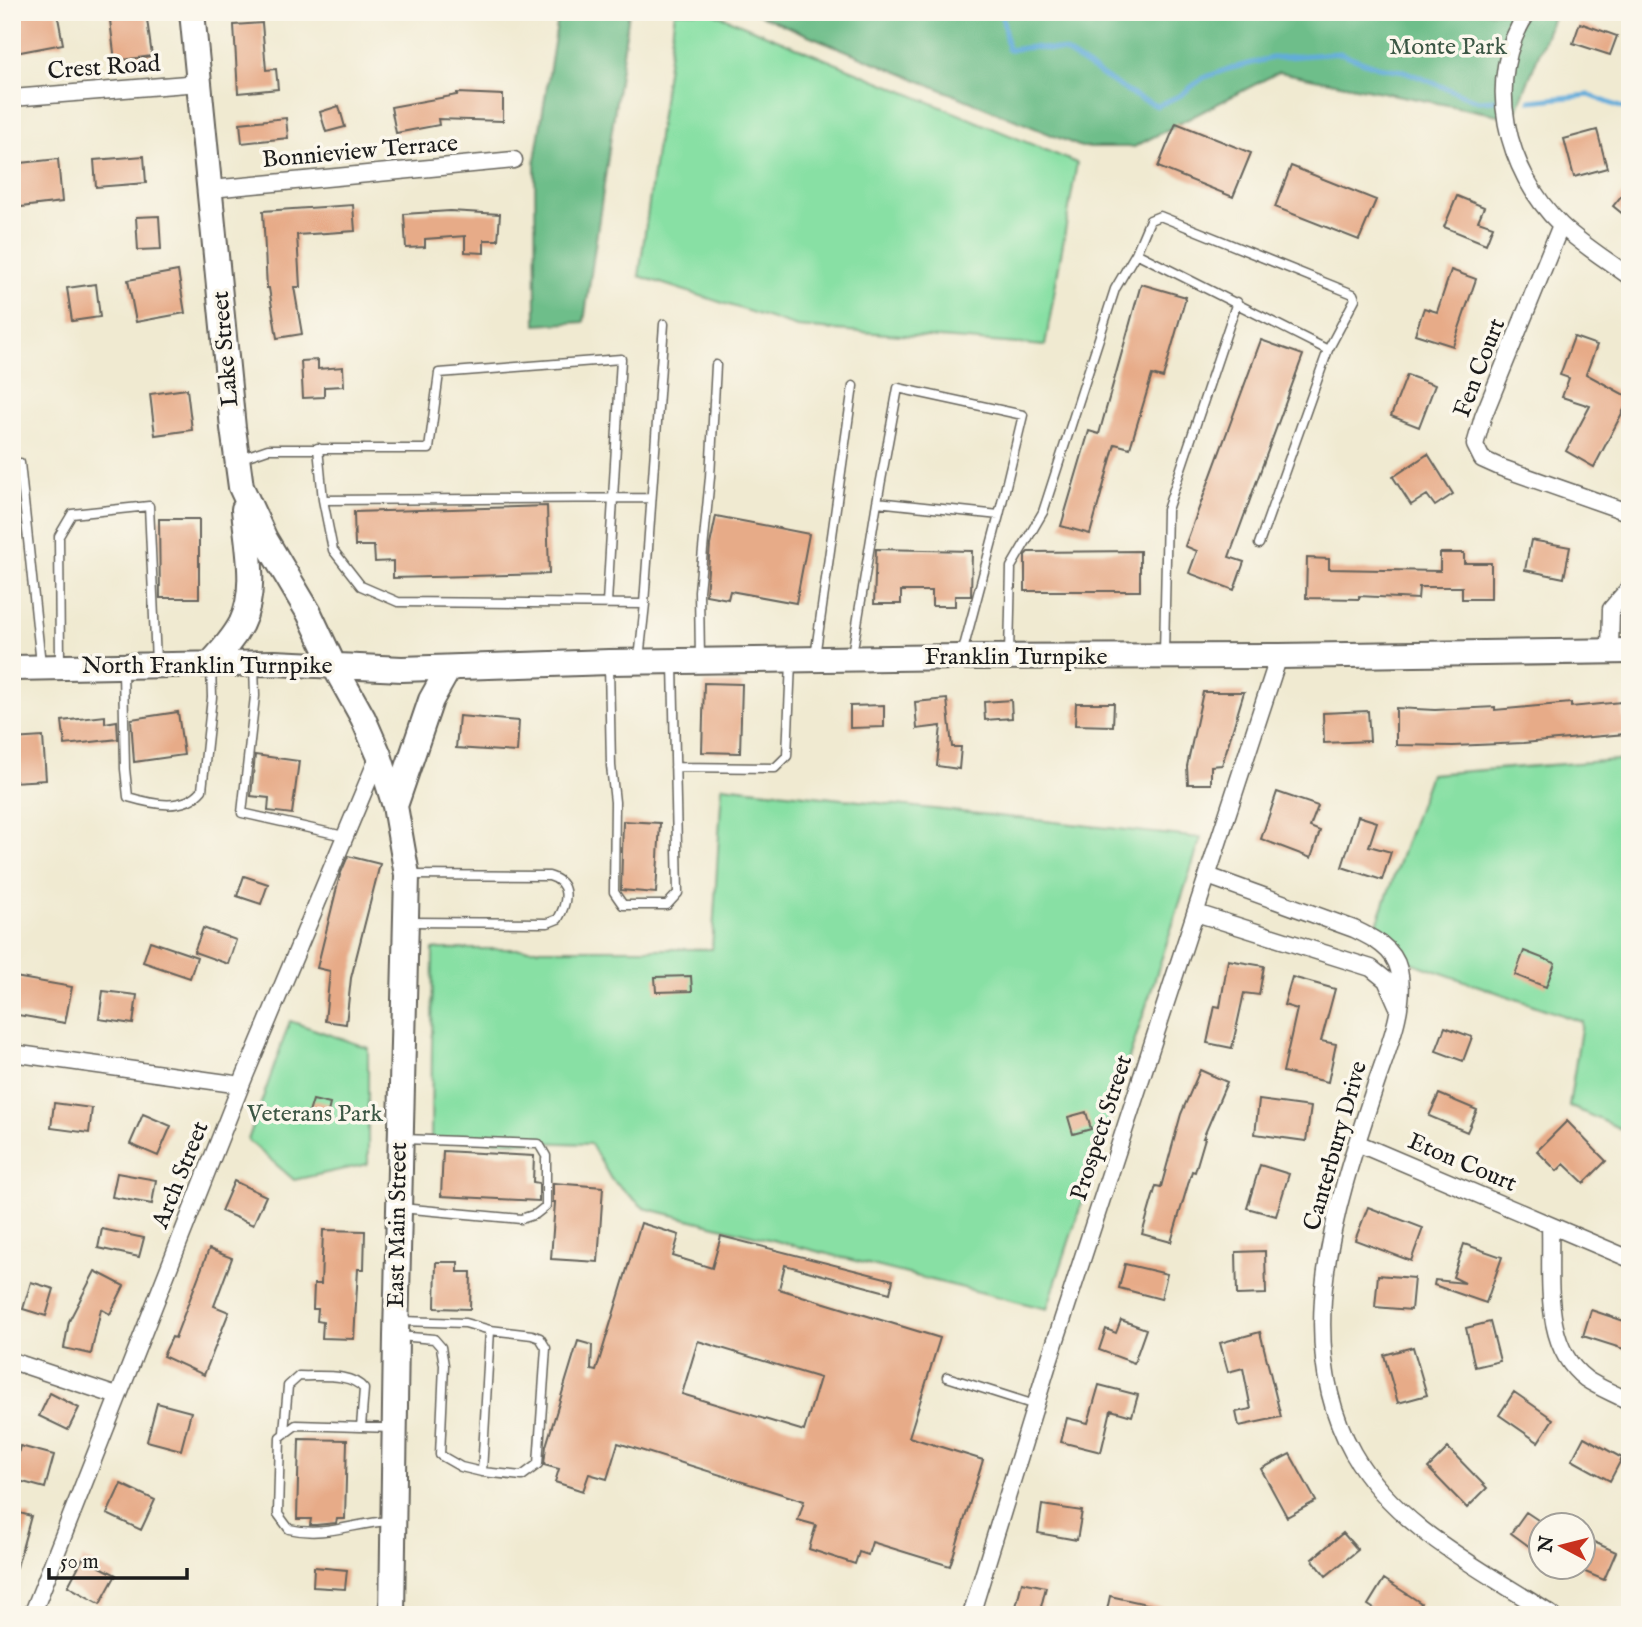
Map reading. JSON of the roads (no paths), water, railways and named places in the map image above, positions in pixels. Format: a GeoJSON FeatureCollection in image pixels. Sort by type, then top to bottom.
{"type":"FeatureCollection","features":[{"type":"Feature","properties":{"kind":"main road","name":"Lake Street"},"geometry":{"type":"LineString","coordinates":[[192,12],[241,487],[265,539],[309,612],[379,755]]}},
{"type":"Feature","properties":{"kind":"main road"},"geometry":{"type":"LineString","coordinates":[[211,663],[234,636],[247,607],[249,557],[241,487]]}},
{"type":"Feature","properties":{"kind":"main road","name":"Franklin Turnpike"},"geometry":{"type":"LineString","coordinates":[[402,669],[673,661],[1620,650]]}},
{"type":"Feature","properties":{"kind":"main road","name":"North Franklin Turnpike"},"geometry":{"type":"LineString","coordinates":[[12,668],[253,663],[333,664],[402,669]]}},
{"type":"Feature","properties":{"kind":"main road"},"geometry":{"type":"LineString","coordinates":[[395,806],[431,700],[449,668]]}},
{"type":"Feature","properties":{"kind":"main road","name":"East Main Street"},"geometry":{"type":"LineString","coordinates":[[379,755],[395,806],[407,875],[398,1208],[392,1615]]}},
{"type":"Feature","properties":{"kind":"street"},"geometry":{"type":"LineString","coordinates":[[1528,12],[1520,23],[1507,62],[1504,93],[1506,124],[1513,151],[1524,177],[1539,201],[1561,225],[1630,278]]}},
{"type":"Feature","properties":{"kind":"street","name":"Crest Road"},"geometry":{"type":"LineString","coordinates":[[12,98],[199,83]]}},
{"type":"Feature","properties":{"kind":"street","name":"Bonnieview Terrace"},"geometry":{"type":"LineString","coordinates":[[211,189],[514,160]]}},
{"type":"Feature","properties":{"kind":"street","name":"Fen Court"},"geometry":{"type":"LineString","coordinates":[[1561,225],[1483,417],[1475,445],[1482,459],[1502,468],[1630,513]]}},
{"type":"Feature","properties":{"kind":"street"},"geometry":{"type":"LineString","coordinates":[[1620,650],[1611,609],[1630,587]]}},
{"type":"Feature","properties":{"kind":"street","name":"Prospect Street"},"geometry":{"type":"LineString","coordinates":[[971,1615],[1035,1405],[1279,656]]}},
{"type":"Feature","properties":{"kind":"street","name":"Arch Street"},"geometry":{"type":"LineString","coordinates":[[32,1615],[241,1086],[379,755]]}},
{"type":"Feature","properties":{"kind":"street","name":"Canterbury Drive"},"geometry":{"type":"LineString","coordinates":[[1208,876],[1374,938],[1389,952],[1399,969],[1401,988],[1395,1026],[1334,1220],[1322,1306],[1323,1363],[1330,1397],[1353,1453],[1372,1482],[1395,1508],[1421,1530],[1552,1615]]}},
{"type":"Feature","properties":{"kind":"street"},"geometry":{"type":"LineString","coordinates":[[1196,913],[1371,968],[1386,980],[1398,1008]]}},
{"type":"Feature","properties":{"kind":"street"},"geometry":{"type":"LineString","coordinates":[[12,1053],[241,1086]]}},
{"type":"Feature","properties":{"kind":"street","name":"Eton Court"},"geometry":{"type":"LineString","coordinates":[[1357,1143],[1630,1259]]}},
{"type":"Feature","properties":{"kind":"street"},"geometry":{"type":"LineString","coordinates":[[1550,1225],[1554,1329],[1562,1351],[1573,1367],[1587,1379],[1630,1402]]}},
{"type":"Feature","properties":{"kind":"street"},"geometry":{"type":"LineString","coordinates":[[12,1361],[117,1396]]}},
{"type":"Feature","properties":{"kind":"lane"},"geometry":{"type":"LineString","coordinates":[[1009,657],[1011,567],[1043,512],[1115,289],[1136,253],[1150,220],[1160,216],[1353,294],[1355,299],[1328,350],[1259,544]]}},
{"type":"Feature","properties":{"kind":"lane"},"geometry":{"type":"LineString","coordinates":[[1136,253],[1328,350]]}},
{"type":"Feature","properties":{"kind":"lane"},"geometry":{"type":"LineString","coordinates":[[1164,657],[1167,510],[1237,302]]}},
{"type":"Feature","properties":{"kind":"lane"},"geometry":{"type":"LineString","coordinates":[[638,662],[664,324]]}},
{"type":"Feature","properties":{"kind":"lane"},"geometry":{"type":"LineString","coordinates":[[237,461],[268,449],[429,449],[439,373],[621,359],[607,603]]}},
{"type":"Feature","properties":{"kind":"lane"},"geometry":{"type":"LineString","coordinates":[[700,661],[699,591],[710,477],[716,365]]}},
{"type":"Feature","properties":{"kind":"lane"},"geometry":{"type":"LineString","coordinates":[[676,766],[775,768],[788,756],[853,386]]}},
{"type":"Feature","properties":{"kind":"lane"},"geometry":{"type":"LineString","coordinates":[[851,659],[898,388],[1023,415],[961,657]]}},
{"type":"Feature","properties":{"kind":"lane"},"geometry":{"type":"LineString","coordinates":[[318,448],[323,500],[333,550],[361,586],[398,602],[644,604]]}},
{"type":"Feature","properties":{"kind":"lane"},"geometry":{"type":"LineString","coordinates":[[16,463],[51,667]]}},
{"type":"Feature","properties":{"kind":"lane"},"geometry":{"type":"LineString","coordinates":[[323,500],[651,498]]}},
{"type":"Feature","properties":{"kind":"lane"},"geometry":{"type":"LineString","coordinates":[[877,502],[999,515]]}},
{"type":"Feature","properties":{"kind":"lane"},"geometry":{"type":"LineString","coordinates":[[51,667],[59,536],[72,514],[149,506],[156,665]]}},
{"type":"Feature","properties":{"kind":"lane"},"geometry":{"type":"LineString","coordinates":[[609,662],[611,766],[615,802],[614,892],[623,905],[667,905],[678,893],[673,661]]}},
{"type":"Feature","properties":{"kind":"lane"},"geometry":{"type":"LineString","coordinates":[[123,666],[128,797],[146,802],[180,805],[197,797],[202,790],[212,697],[211,663]]}},
{"type":"Feature","properties":{"kind":"lane"},"geometry":{"type":"LineString","coordinates":[[253,663],[255,696],[242,813],[344,836]]}},
{"type":"Feature","properties":{"kind":"lane"},"geometry":{"type":"LineString","coordinates":[[405,922],[548,923],[558,919],[566,898],[564,886],[559,879],[549,876],[407,875]]}},
{"type":"Feature","properties":{"kind":"lane"},"geometry":{"type":"LineString","coordinates":[[398,1208],[521,1219],[536,1214],[546,1206],[546,1156],[539,1144],[400,1139]]}},
{"type":"Feature","properties":{"kind":"lane"},"geometry":{"type":"LineString","coordinates":[[465,1323],[540,1338],[546,1348],[538,1464],[522,1476],[461,1467],[440,1455],[444,1365],[441,1347],[434,1339],[396,1329],[465,1323]]}},
{"type":"Feature","properties":{"kind":"lane"},"geometry":{"type":"LineString","coordinates":[[482,1472],[490,1330]]}},
{"type":"Feature","properties":{"kind":"lane"},"geometry":{"type":"LineString","coordinates":[[284,1432],[288,1386],[299,1376],[342,1377],[360,1384],[364,1389],[361,1427]]}},
{"type":"Feature","properties":{"kind":"lane"},"geometry":{"type":"LineString","coordinates":[[947,1377],[1035,1405]]}},
{"type":"Feature","properties":{"kind":"lane"},"geometry":{"type":"LineString","coordinates":[[393,1521],[372,1521],[345,1530],[314,1533],[296,1531],[285,1526],[278,1514],[280,1437],[284,1432],[296,1425],[394,1429]]}},
{"type":"Feature","properties":{"kind":"waterway"},"geometry":{"type":"LineString","coordinates":[[1000,12],[1008,50],[1033,47],[1064,51],[1133,95],[1157,106],[1181,95],[1203,78],[1228,69],[1272,58],[1340,53],[1378,67],[1404,71],[1478,101],[1495,100]]}},
{"type":"Feature","properties":{"kind":"waterway"},"geometry":{"type":"LineString","coordinates":[[1530,101],[1589,95],[1630,111]]}},
{"type":"Feature","properties":{"kind":"park label","name":"Monte Park"},"geometry":{"type":"Point","coordinates":[1448,47]}},
{"type":"Feature","properties":{"kind":"park label","name":"Veterans Park"},"geometry":{"type":"Point","coordinates":[315,1114]}}]}
